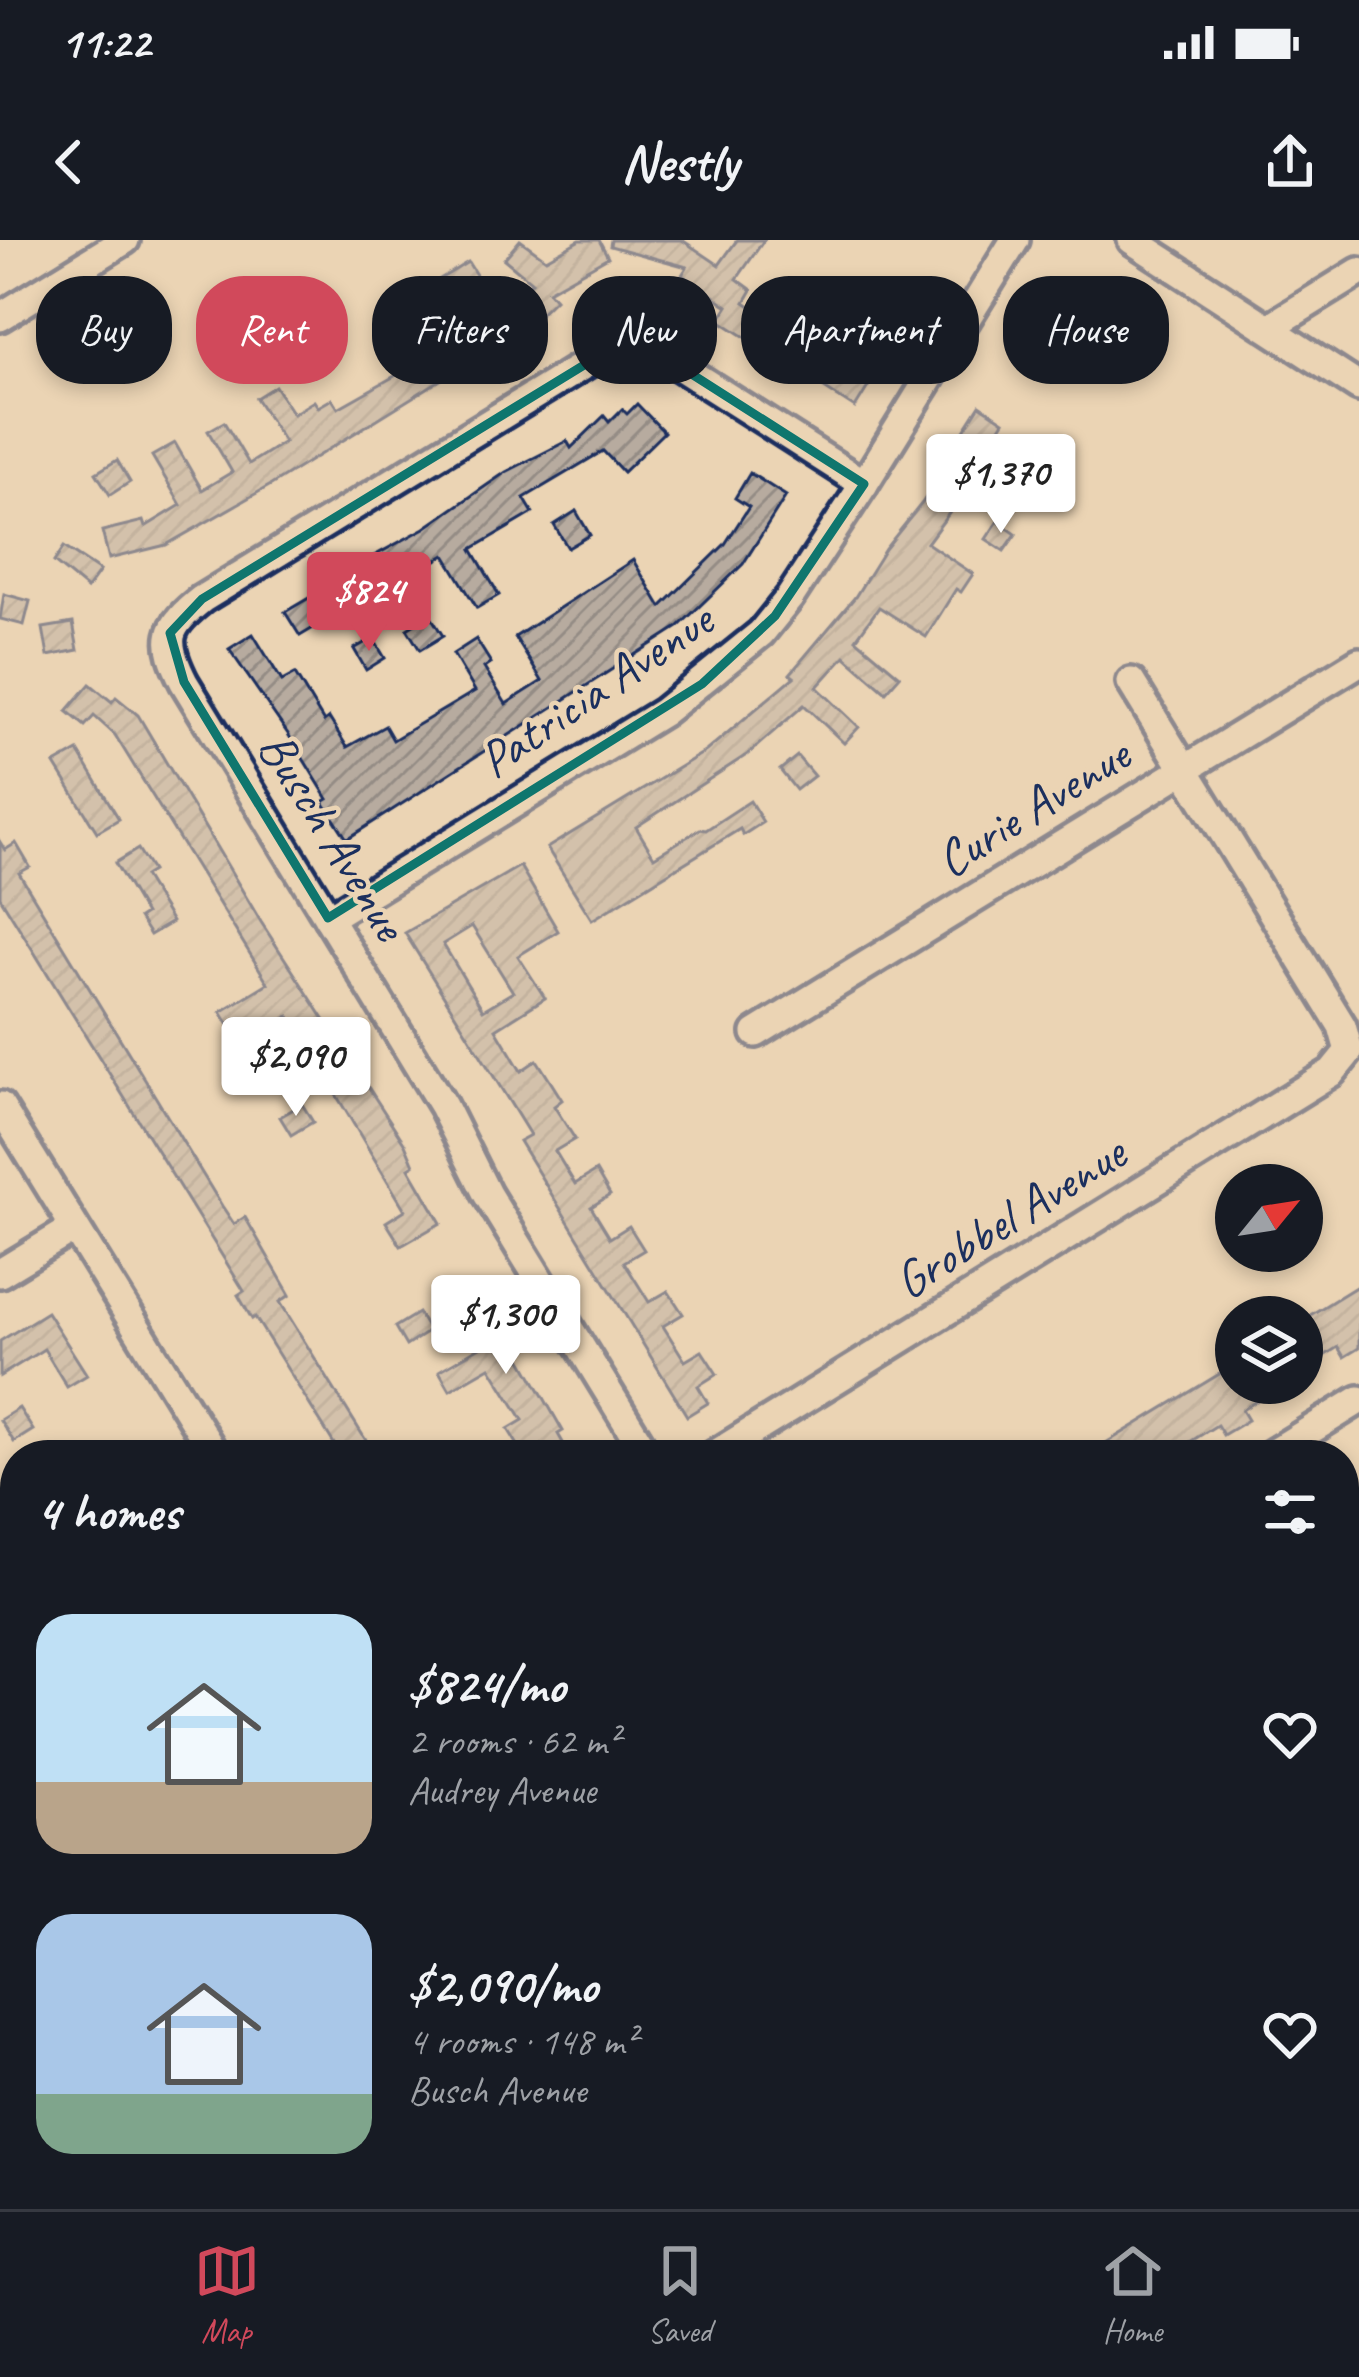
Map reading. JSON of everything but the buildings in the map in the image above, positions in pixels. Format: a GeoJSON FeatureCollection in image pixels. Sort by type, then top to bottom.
{"type":"FeatureCollection","features":[{"type":"Feature","properties":{"kind":"street"},"geometry":{"type":"LineString","coordinates":[[0,317],[125,240]]}},
{"type":"Feature","properties":{"kind":"street","name":"Patricia Avenue"},"geometry":{"type":"LineString","coordinates":[[328,918],[702,684],[775,616],[864,484],[1015,240]]}},
{"type":"Feature","properties":{"kind":"street"},"geometry":{"type":"LineString","coordinates":[[1132,240],[1359,387]]}},
{"type":"Feature","properties":{"kind":"street"},"geometry":{"type":"LineString","coordinates":[[1270,327],[1359,272]]}},
{"type":"Feature","properties":{"kind":"street","name":"Busch Avenue"},"geometry":{"type":"LineString","coordinates":[[638,1440],[487,1194],[443,1106],[184,682],[170,654],[170,633],[178,618],[202,598],[586,362],[633,346],[657,352],[864,484]]}},
{"type":"Feature","properties":{"kind":"street","name":"Curie Avenue"},"geometry":{"type":"LineString","coordinates":[[756,1033],[1359,662]]}},
{"type":"Feature","properties":{"kind":"street"},"geometry":{"type":"LineString","coordinates":[[1131,682],[1184,768]]}},
{"type":"Feature","properties":{"kind":"street","name":"Grobbel Avenue"},"geometry":{"type":"LineString","coordinates":[[738,1440],[1332,1072],[1349,1051],[1342,1025],[1184,768]]}},
{"type":"Feature","properties":{"kind":"street"},"geometry":{"type":"LineString","coordinates":[[0,1106],[206,1440]]}},
{"type":"Feature","properties":{"kind":"street"},"geometry":{"type":"LineString","coordinates":[[0,1273],[74,1228]]}},
{"type":"Feature","properties":{"kind":"street"},"geometry":{"type":"LineString","coordinates":[[1294,1440],[1359,1400]]}},
{"type":"Feature","properties":{"kind":"highlighted area"},"geometry":{"type":"Polygon","coordinates":[[[607,351],[657,352],[864,484],[775,616],[702,684],[328,918],[184,682],[170,633],[202,599],[607,351]]]}}]}
